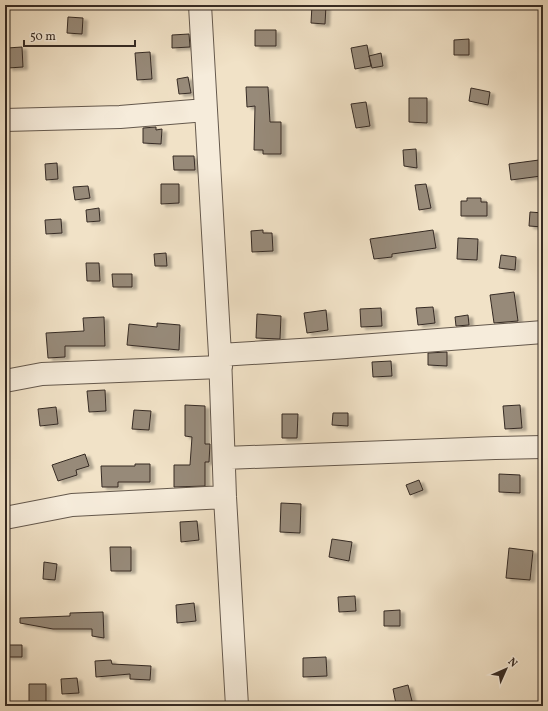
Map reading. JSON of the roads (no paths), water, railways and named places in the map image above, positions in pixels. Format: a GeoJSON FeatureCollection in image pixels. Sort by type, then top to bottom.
{"type":"FeatureCollection","features":[{"type":"Feature","properties":{"kind":"street"},"geometry":{"type":"LineString","coordinates":[[200,5],[221,361],[225,497],[237,706]]}},
{"type":"Feature","properties":{"kind":"street"},"geometry":{"type":"LineString","coordinates":[[5,120],[120,117],[206,110]]}},
{"type":"Feature","properties":{"kind":"street"},"geometry":{"type":"LineString","coordinates":[[5,381],[42,374],[221,361],[341,348],[543,332]]}},
{"type":"Feature","properties":{"kind":"street"},"geometry":{"type":"LineString","coordinates":[[224,458],[543,447]]}},
{"type":"Feature","properties":{"kind":"street"},"geometry":{"type":"LineString","coordinates":[[5,518],[72,505],[225,497]]}}]}
